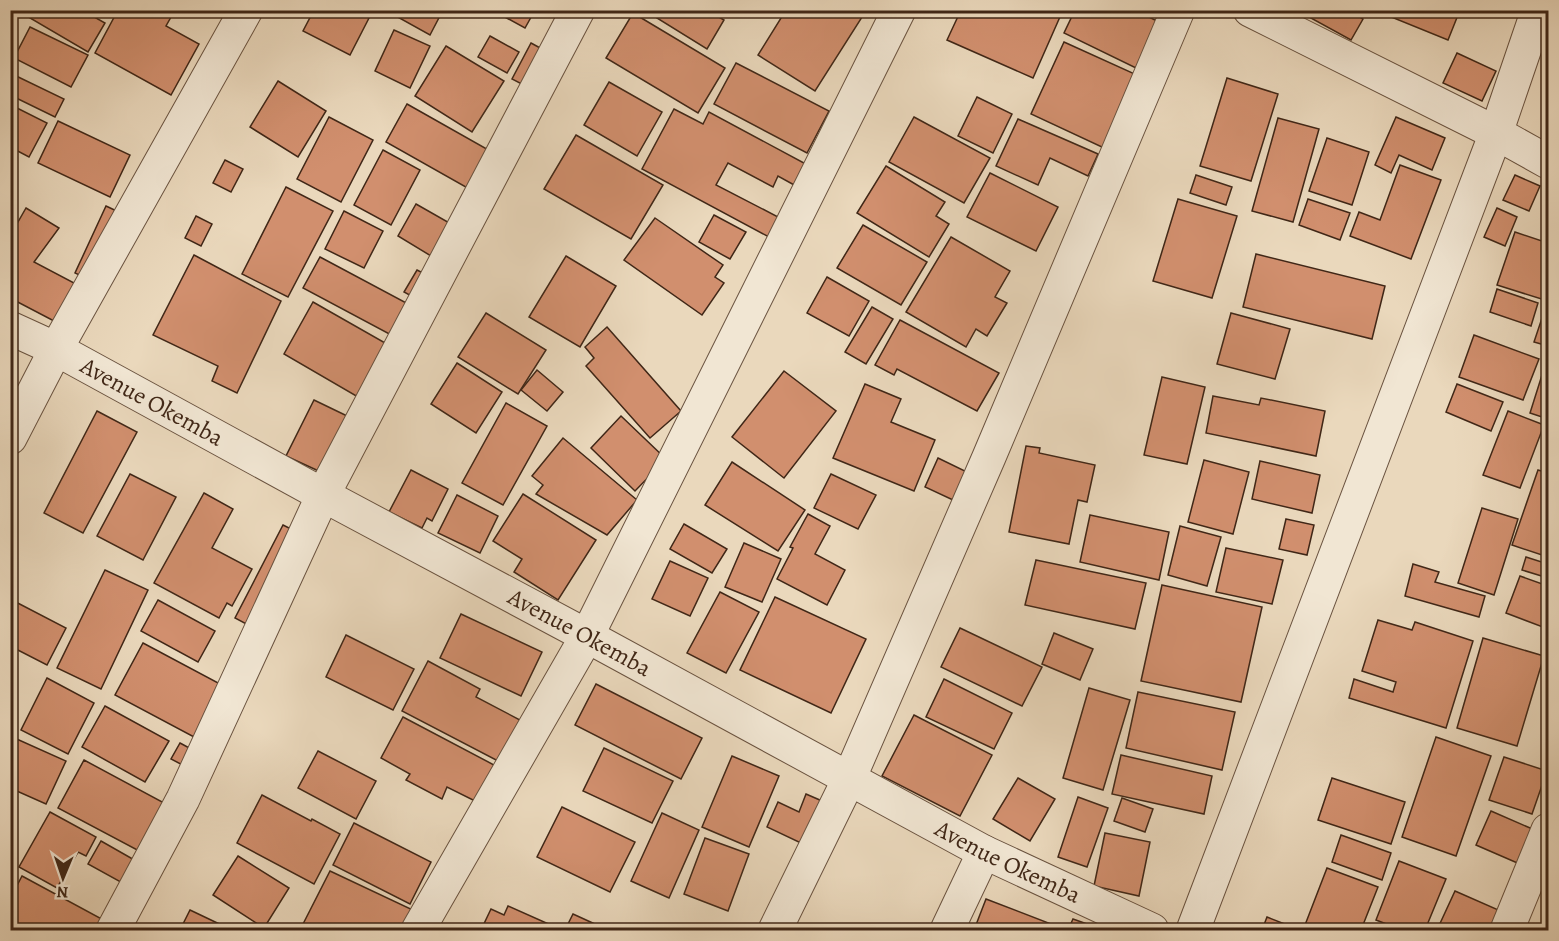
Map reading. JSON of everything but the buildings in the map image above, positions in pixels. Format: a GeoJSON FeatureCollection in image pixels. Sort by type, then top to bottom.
{"type":"FeatureCollection","features":[{"type":"Feature","properties":{"kind":"street"},"geometry":{"type":"LineString","coordinates":[[10,438],[56,349],[246,10]]}},
{"type":"Feature","properties":{"kind":"street"},"geometry":{"type":"LineString","coordinates":[[113,930],[183,799],[323,495],[578,10]]}},
{"type":"Feature","properties":{"kind":"street"},"geometry":{"type":"LineString","coordinates":[[418,930],[587,636],[899,10]]}},
{"type":"Feature","properties":{"kind":"street"},"geometry":{"type":"LineString","coordinates":[[775,930],[849,779],[989,458],[1178,10]]}},
{"type":"Feature","properties":{"kind":"street"},"geometry":{"type":"LineString","coordinates":[[1250,10],[1496,133],[1548,162]]}},
{"type":"Feature","properties":{"kind":"street"},"geometry":{"type":"LineString","coordinates":[[1193,930],[1496,133],[1538,10]]}},
{"type":"Feature","properties":{"kind":"street","name":"Avenue Okemba"},"geometry":{"type":"LineString","coordinates":[[10,327],[56,349],[984,852],[1152,930]]}},
{"type":"Feature","properties":{"kind":"street"},"geometry":{"type":"LineString","coordinates":[[1507,930],[1548,830]]}},
{"type":"Feature","properties":{"kind":"street"},"geometry":{"type":"LineString","coordinates":[[947,930],[984,852]]}}]}
